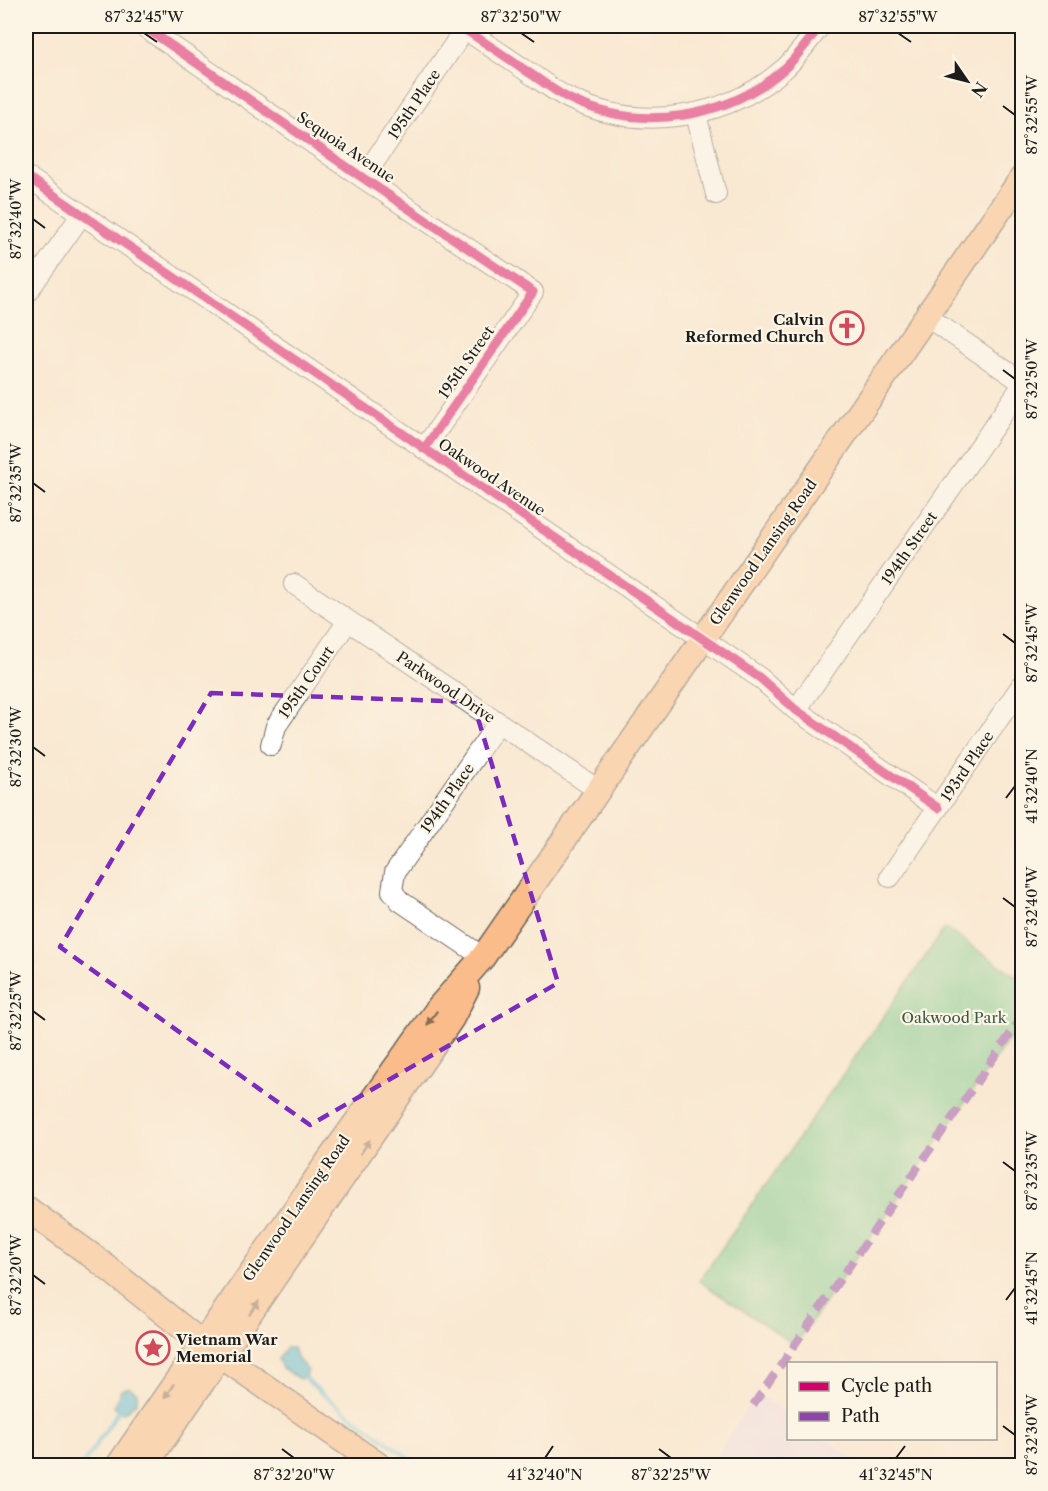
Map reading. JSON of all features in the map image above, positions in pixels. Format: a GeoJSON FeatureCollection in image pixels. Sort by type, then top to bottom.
{"type":"FeatureCollection","features":[{"type":"Feature","properties":{"kind":"main road","name":"Glenwood Lansing Road"},"geometry":{"type":"LineString","coordinates":[[118,1466],[211,1349],[452,1018],[483,957],[1023,178]]}},
{"type":"Feature","properties":{"kind":"main road"},"geometry":{"type":"LineString","coordinates":[[26,1208],[95,1258],[211,1349],[380,1466]]}},
{"type":"Feature","properties":{"kind":"main road","name":"Glenwood Lansing Road"},"geometry":{"type":"LineString","coordinates":[[145,1466],[211,1349]]}},
{"type":"Feature","properties":{"kind":"street","name":"Sequoia Avenue"},"geometry":{"type":"LineString","coordinates":[[143,26],[533,292]]}},
{"type":"Feature","properties":{"kind":"street"},"geometry":{"type":"LineString","coordinates":[[462,27],[554,89],[593,108],[650,118],[696,114],[749,94],[794,59],[820,26]]}},
{"type":"Feature","properties":{"kind":"street","name":"195th Place"},"geometry":{"type":"LineString","coordinates":[[363,178],[462,27]]}},
{"type":"Feature","properties":{"kind":"street"},"geometry":{"type":"LineString","coordinates":[[696,114],[716,194]]}},
{"type":"Feature","properties":{"kind":"street","name":"Oakwood Avenue"},"geometry":{"type":"LineString","coordinates":[[26,176],[760,678],[796,710],[938,808]]}},
{"type":"Feature","properties":{"kind":"street"},"geometry":{"type":"LineString","coordinates":[[26,294],[82,214]]}},
{"type":"Feature","properties":{"kind":"street","name":"195th Street"},"geometry":{"type":"LineString","coordinates":[[424,449],[533,292]]}},
{"type":"Feature","properties":{"kind":"street"},"geometry":{"type":"LineString","coordinates":[[927,316],[1023,384]]}},
{"type":"Feature","properties":{"kind":"street","name":"194th Street"},"geometry":{"type":"LineString","coordinates":[[796,710],[1023,384]]}},
{"type":"Feature","properties":{"kind":"street","name":"Parkwood Drive"},"geometry":{"type":"LineString","coordinates":[[294,585],[598,790]]}},
{"type":"Feature","properties":{"kind":"street","name":"195th Court"},"geometry":{"type":"LineString","coordinates":[[271,745],[276,726],[348,621]]}},
{"type":"Feature","properties":{"kind":"street","name":"193rd Place"},"geometry":{"type":"LineString","coordinates":[[890,877],[1023,685]]}},
{"type":"Feature","properties":{"kind":"street","name":"194th Place"},"geometry":{"type":"LineString","coordinates":[[483,957],[400,901],[392,891],[395,873],[498,723]]}},
{"type":"Feature","properties":{"kind":"highlighted area"},"geometry":{"type":"Polygon","coordinates":[[[211,693],[473,702],[558,983],[310,1125],[60,947],[211,693]]]}},
{"type":"Feature","properties":{"kind":"shaded area"},"geometry":{"type":"Polygon","coordinates":[[[757,1393],[787,1413],[787,1440],[826,1440],[863,1465],[710,1465],[757,1393]]]}},
{"type":"Feature","properties":{"kind":"green space","name":"Oakwood Park"},"geometry":{"type":"Polygon","coordinates":[[[945,928],[1022,980],[1022,1021],[795,1345],[699,1281],[945,928]]]}},
{"type":"Feature","properties":{"kind":"water"},"geometry":{"type":"Polygon","coordinates":[[[286,1348],[293,1348],[296,1357],[308,1371],[304,1377],[299,1379],[282,1368],[278,1359],[286,1348]]]}},
{"type":"Feature","properties":{"kind":"water"},"geometry":{"type":"Polygon","coordinates":[[[129,1387],[138,1393],[136,1403],[123,1413],[114,1407],[121,1390],[129,1387]]]}},
{"type":"Feature","properties":{"kind":"waterway"},"geometry":{"type":"LineString","coordinates":[[304,1377],[321,1393],[420,1466]]}},
{"type":"Feature","properties":{"kind":"waterway"},"geometry":{"type":"LineString","coordinates":[[82,1466],[119,1410]]}},
{"type":"Feature","properties":{"kind":"marked path"},"geometry":{"type":"LineString","coordinates":[[753,1405],[1022,1017]]}},
{"type":"Feature","properties":{"kind":"cycle path"},"geometry":{"type":"LineString","coordinates":[[143,26],[533,292],[424,449]]}},
{"type":"Feature","properties":{"kind":"cycle path"},"geometry":{"type":"LineString","coordinates":[[460,26],[570,99],[597,110],[625,116],[654,118],[710,109],[737,99],[762,85],[785,68],[820,26]]}},
{"type":"Feature","properties":{"kind":"cycle path"},"geometry":{"type":"LineString","coordinates":[[26,176],[760,678],[796,710],[938,808]]}},
{"type":"Feature","properties":{"kind":"place","name":"Calvin Reformed Church"},"geometry":{"type":"Point","coordinates":[847,328]}},
{"type":"Feature","properties":{"kind":"place","name":"Vietnam War Memorial"},"geometry":{"type":"Point","coordinates":[153,1348]}}]}
